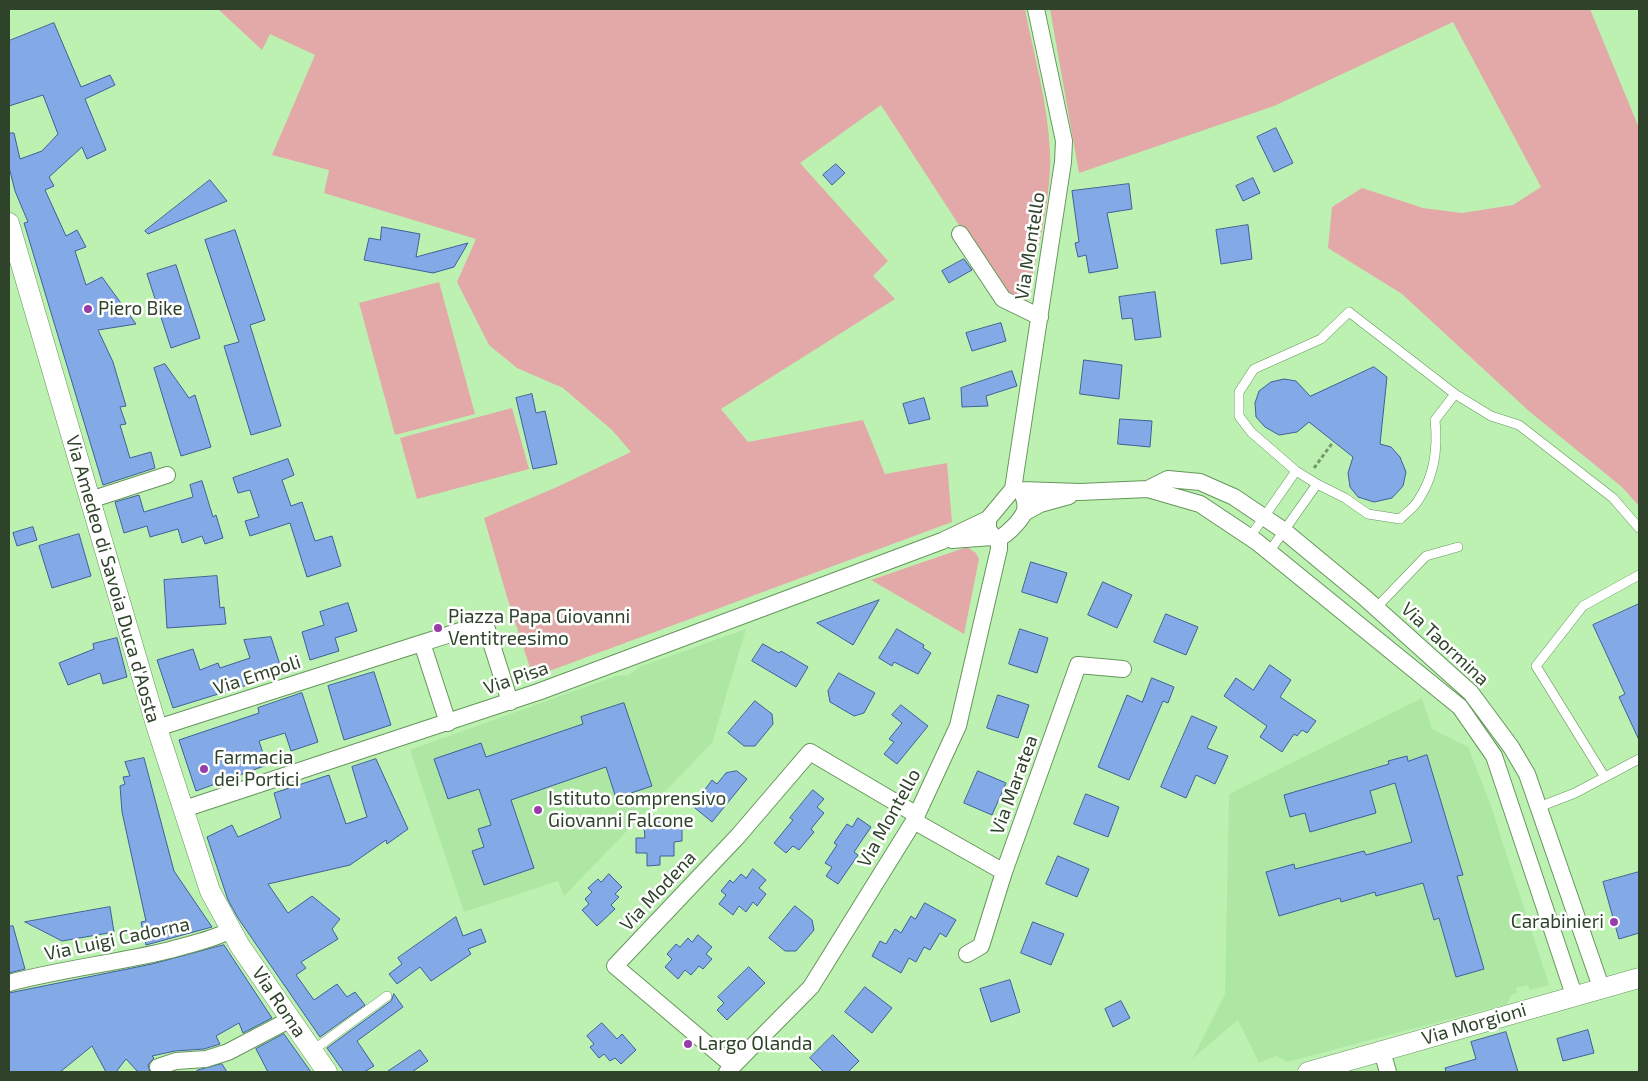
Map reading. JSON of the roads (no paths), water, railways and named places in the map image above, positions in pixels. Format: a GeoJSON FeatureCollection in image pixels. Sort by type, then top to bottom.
{"type":"FeatureCollection","features":[{"type":"Feature","properties":{"kind":"street","name":"Via Montello"},"geometry":{"type":"LineString","coordinates":[[1017,490],[1063,162],[1064,141],[1036,9]]}},
{"type":"Feature","properties":{"kind":"street","name":"Via Amedeo di Savoia Duca d'Aosta"},"geometry":{"type":"LineString","coordinates":[[9,223],[157,728],[210,891],[231,930]]}},
{"type":"Feature","properties":{"kind":"street"},"geometry":{"type":"LineString","coordinates":[[960,234],[1003,299],[1040,317]]}},
{"type":"Feature","properties":{"kind":"street"},"geometry":{"type":"LineString","coordinates":[[90,500],[167,475]]}},
{"type":"Feature","properties":{"kind":"street","name":"Via Taormina"},"geometry":{"type":"LineString","coordinates":[[1148,489],[1168,479],[1200,482],[1234,497],[1283,530],[1376,608],[1471,692],[1511,747],[1527,774],[1601,987]]}},
{"type":"Feature","properties":{"kind":"street","name":"Via Taormina"},"geometry":{"type":"LineString","coordinates":[[1017,490],[1080,492],[1148,489],[1200,504],[1250,537],[1460,707],[1494,756],[1574,995]]}},
{"type":"Feature","properties":{"kind":"street"},"geometry":{"type":"LineString","coordinates":[[1017,490],[1025,498],[1024,513],[995,538],[988,529],[988,519],[1017,490]]}},
{"type":"Feature","properties":{"kind":"street","name":"Via Taormina"},"geometry":{"type":"LineString","coordinates":[[1024,513],[1040,504],[1080,492]]}},
{"type":"Feature","properties":{"kind":"street","name":"Via Pisa"},"geometry":{"type":"LineString","coordinates":[[184,809],[510,702],[942,540],[988,519]]}},
{"type":"Feature","properties":{"kind":"street","name":"Via Montello"},"geometry":{"type":"LineString","coordinates":[[730,1069],[811,986],[916,818],[958,726],[999,550],[995,538]]}},
{"type":"Feature","properties":{"kind":"street","name":"Via Pisa"},"geometry":{"type":"LineString","coordinates":[[942,540],[995,538]]}},
{"type":"Feature","properties":{"kind":"street","name":"Via Empoli"},"geometry":{"type":"LineString","coordinates":[[157,728],[485,623],[510,702]]}},
{"type":"Feature","properties":{"kind":"street"},"geometry":{"type":"LineString","coordinates":[[422,643],[448,723]]}},
{"type":"Feature","properties":{"kind":"street","name":"Via Maratea"},"geometry":{"type":"LineString","coordinates":[[967,954],[981,946],[1004,872],[1078,665],[1123,669]]}},
{"type":"Feature","properties":{"kind":"street","name":"Via Modena"},"geometry":{"type":"LineString","coordinates":[[730,1069],[615,966],[738,836],[810,752],[916,818]]}},
{"type":"Feature","properties":{"kind":"street"},"geometry":{"type":"LineString","coordinates":[[916,818],[1004,872]]}},
{"type":"Feature","properties":{"kind":"street","name":"Via Luigi Cadorna"},"geometry":{"type":"LineString","coordinates":[[9,983],[48,972],[137,958],[216,938],[231,930]]}},
{"type":"Feature","properties":{"kind":"street","name":"Via Roma"},"geometry":{"type":"LineString","coordinates":[[231,930],[327,1072]]}},
{"type":"Feature","properties":{"kind":"street"},"geometry":{"type":"LineString","coordinates":[[1565,968],[1592,960]]}},
{"type":"Feature","properties":{"kind":"street","name":"Via Morgioni"},"geometry":{"type":"LineString","coordinates":[[1308,1072],[1601,987],[1639,978]]}},
{"type":"Feature","properties":{"kind":"street"},"geometry":{"type":"LineString","coordinates":[[158,1067],[176,1060],[206,1059],[228,1052],[291,1019]]}},
{"type":"Feature","properties":{"kind":"street"},"geometry":{"type":"LineString","coordinates":[[1382,1051],[1388,1072]]}},
{"type":"Feature","properties":{"kind":"lane"},"geometry":{"type":"LineString","coordinates":[[1454,394],[1436,420],[1437,441],[1427,483],[1419,500],[1400,519],[1368,514],[1345,498],[1316,484],[1296,471],[1251,432],[1239,416],[1239,392],[1254,369],[1321,339],[1349,312],[1454,394],[1491,416],[1519,425],[1613,498],[1639,528]]}},
{"type":"Feature","properties":{"kind":"lane"},"geometry":{"type":"LineString","coordinates":[[1250,537],[1296,471]]}},
{"type":"Feature","properties":{"kind":"lane"},"geometry":{"type":"LineString","coordinates":[[1269,552],[1316,484]]}},
{"type":"Feature","properties":{"kind":"lane"},"geometry":{"type":"LineString","coordinates":[[1376,608],[1426,556],[1458,547]]}},
{"type":"Feature","properties":{"kind":"lane"},"geometry":{"type":"LineString","coordinates":[[1604,776],[1536,666],[1584,606],[1639,575]]}},
{"type":"Feature","properties":{"kind":"lane"},"geometry":{"type":"LineString","coordinates":[[1539,807],[1575,794],[1604,776],[1639,759]]}},
{"type":"Feature","properties":{"kind":"lane"},"geometry":{"type":"LineString","coordinates":[[312,1051],[387,996]]}},
{"type":"Feature","properties":{"kind":"place","name":"Piero Bike"},"geometry":{"type":"Point","coordinates":[88,309]}},
{"type":"Feature","properties":{"kind":"place","name":"Piazza Papa Giovanni Ventitreesimo"},"geometry":{"type":"Point","coordinates":[438,628]}},
{"type":"Feature","properties":{"kind":"place","name":"Farmacia dei Portici"},"geometry":{"type":"Point","coordinates":[204,769]}},
{"type":"Feature","properties":{"kind":"place","name":"Istituto comprensivo Giovanni Falcone"},"geometry":{"type":"Point","coordinates":[538,810]}},
{"type":"Feature","properties":{"kind":"place","name":"Carabinieri"},"geometry":{"type":"Point","coordinates":[1614,922]}},
{"type":"Feature","properties":{"kind":"place","name":"Largo Olanda"},"geometry":{"type":"Point","coordinates":[688,1044]}}]}
